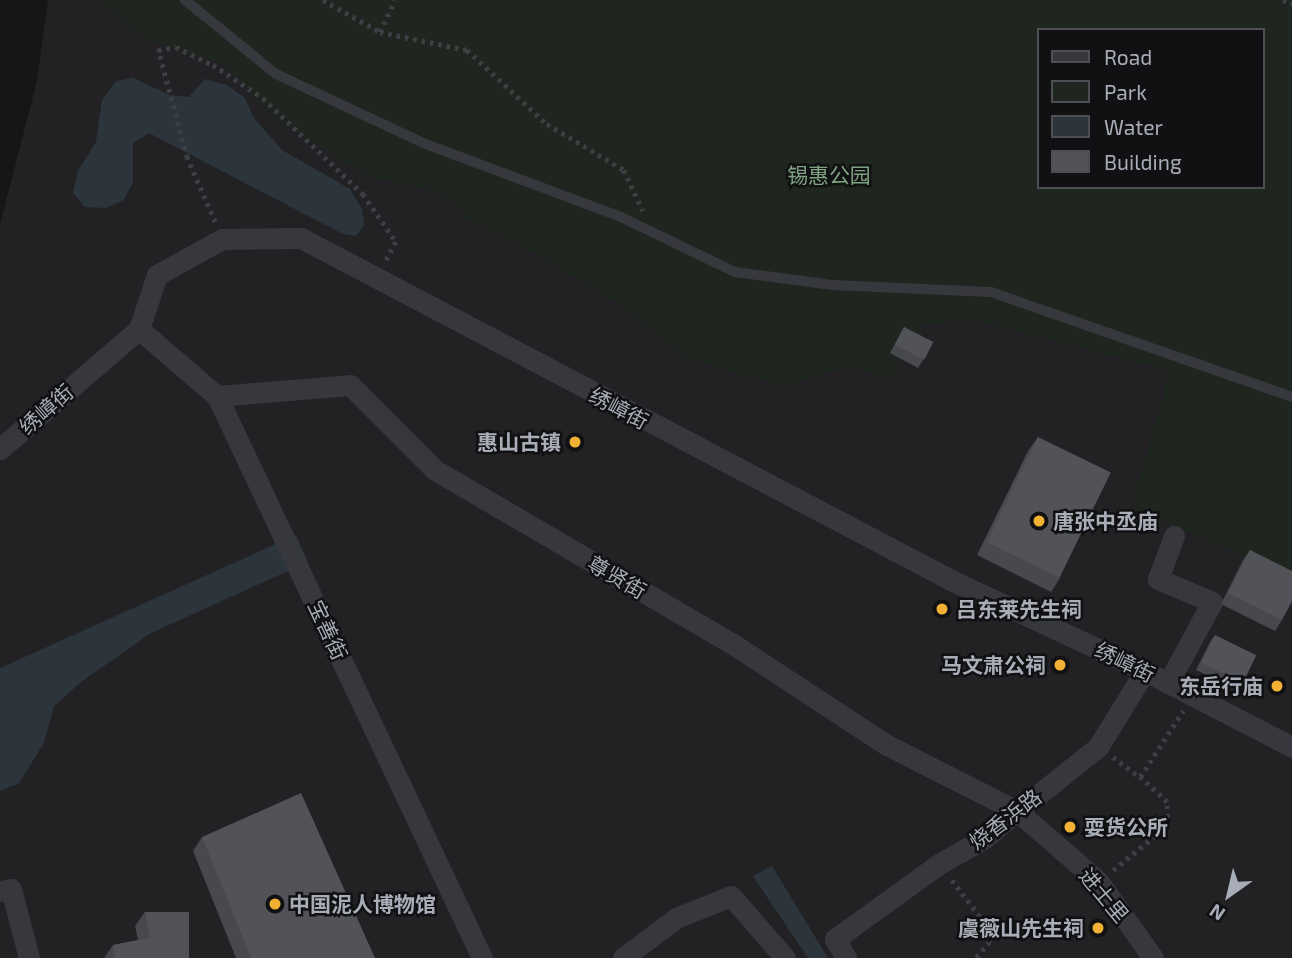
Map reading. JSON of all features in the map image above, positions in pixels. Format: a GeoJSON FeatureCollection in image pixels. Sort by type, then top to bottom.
{"type":"FeatureCollection","features":[{"type":"Feature","properties":{"kind":"street","name":"绣嶂街"},"geometry":{"type":"LineString","coordinates":[[0,449],[139,328],[157,275],[222,239],[301,238],[953,582],[1145,671],[1292,747]]}},
{"type":"Feature","properties":{"kind":"street","name":"宝善街"},"geometry":{"type":"LineString","coordinates":[[139,328],[218,396],[482,958]]}},
{"type":"Feature","properties":{"kind":"street","name":"尊贤街"},"geometry":{"type":"LineString","coordinates":[[218,396],[350,385],[435,470],[736,646],[887,745],[1017,811]]}},
{"type":"Feature","properties":{"kind":"street"},"geometry":{"type":"LineString","coordinates":[[1168,683],[1212,602],[1158,579],[1174,536]]}},
{"type":"Feature","properties":{"kind":"street","name":"烧香浜路"},"geometry":{"type":"LineString","coordinates":[[846,958],[835,939],[939,864],[983,839],[1098,747],[1145,671]]}},
{"type":"Feature","properties":{"kind":"street","name":"进士里"},"geometry":{"type":"LineString","coordinates":[[1017,811],[1099,882],[1153,958]]}},
{"type":"Feature","properties":{"kind":"street"},"geometry":{"type":"LineString","coordinates":[[0,891],[11,889],[29,958]]}},
{"type":"Feature","properties":{"kind":"street"},"geometry":{"type":"LineString","coordinates":[[623,958],[676,918],[731,896],[785,958]]}},
{"type":"Feature","properties":{"kind":"lane"},"geometry":{"type":"LineString","coordinates":[[185,0],[276,74],[423,143],[652,232],[736,272],[832,285],[990,292],[1292,397]]}},
{"type":"Feature","properties":{"kind":"path"},"geometry":{"type":"LineString","coordinates":[[323,0],[380,32],[467,50],[547,124],[624,170],[652,232]]}},
{"type":"Feature","properties":{"kind":"path"},"geometry":{"type":"LineString","coordinates":[[380,32],[396,0]]}},
{"type":"Feature","properties":{"kind":"path"},"geometry":{"type":"LineString","coordinates":[[1283,0],[1292,4]]}},
{"type":"Feature","properties":{"kind":"path"},"geometry":{"type":"LineString","coordinates":[[222,239],[187,158],[158,50],[176,47],[213,65],[262,98],[363,194],[396,242],[377,279]]}},
{"type":"Feature","properties":{"kind":"path"},"geometry":{"type":"LineString","coordinates":[[1140,777],[1193,696]]}},
{"type":"Feature","properties":{"kind":"path"},"geometry":{"type":"LineString","coordinates":[[1098,747],[1140,777],[1167,802],[1167,826],[1099,882]]}},
{"type":"Feature","properties":{"kind":"path"},"geometry":{"type":"LineString","coordinates":[[939,864],[992,932],[976,958]]}},
{"type":"Feature","properties":{"kind":"shaded area","name":"惠山古镇"},"geometry":{"type":"Polygon","coordinates":[[[48,0],[118,0],[471,187],[464,216],[616,287],[890,379],[920,326],[971,319],[1171,371],[1292,578],[1292,958],[0,958],[0,224],[37,81],[48,0]]]}},
{"type":"Feature","properties":{"kind":"green space","name":"锡惠公园"},"geometry":{"type":"Polygon","coordinates":[[[100,0],[1292,0],[1292,578],[1132,506],[1170,371],[971,319],[920,326],[890,379],[850,366],[785,387],[688,358],[623,306],[507,237],[464,217],[465,210],[435,191],[370,177],[283,123],[224,64],[148,40],[100,0]]]}},
{"type":"Feature","properties":{"kind":"water"},"geometry":{"type":"Polygon","coordinates":[[[133,78],[170,95],[189,97],[205,79],[227,85],[245,98],[254,118],[282,150],[350,189],[362,209],[364,225],[356,236],[343,234],[149,133],[133,143],[133,182],[124,200],[106,208],[85,207],[73,193],[78,171],[96,142],[102,100],[116,81],[133,78]]]}},
{"type":"Feature","properties":{"kind":"water"},"geometry":{"type":"Polygon","coordinates":[[[296,535],[308,562],[151,633],[81,682],[54,706],[44,743],[19,783],[0,791],[0,668],[296,535]]]}},
{"type":"Feature","properties":{"kind":"water"},"geometry":{"type":"Polygon","coordinates":[[[772,866],[828,958],[808,958],[753,876],[772,866]]]}},
{"type":"Feature","properties":{"kind":"building"},"geometry":{"type":"Polygon","coordinates":[[[904,327],[933,342],[924,360],[895,345],[904,327]]]}},
{"type":"Feature","properties":{"kind":"building","name":"唐张中丞庙"},"geometry":{"type":"Polygon","coordinates":[[[1038,437],[1111,473],[1060,578],[987,542],[1038,437]]]}},
{"type":"Feature","properties":{"kind":"building"},"geometry":{"type":"Polygon","coordinates":[[[1250,550],[1292,571],[1292,601],[1282,620],[1228,593],[1250,550]]]}},
{"type":"Feature","properties":{"kind":"building"},"geometry":{"type":"Polygon","coordinates":[[[1215,635],[1256,655],[1243,683],[1201,663],[1215,635]]]}},
{"type":"Feature","properties":{"kind":"building","name":"中国泥人博物馆"},"geometry":{"type":"Polygon","coordinates":[[[301,793],[375,958],[251,958],[202,837],[301,793]]]}},
{"type":"Feature","properties":{"kind":"building"},"geometry":{"type":"Polygon","coordinates":[[[145,912],[189,912],[189,958],[115,958],[113,945],[150,938],[145,912]]]}},
{"type":"Feature","properties":{"kind":"place","name":"惠山古镇"},"geometry":{"type":"Point","coordinates":[575,442]}},
{"type":"Feature","properties":{"kind":"place","name":"唐张中丞庙"},"geometry":{"type":"Point","coordinates":[1039,521]}},
{"type":"Feature","properties":{"kind":"place","name":"吕东莱先生祠"},"geometry":{"type":"Point","coordinates":[942,609]}},
{"type":"Feature","properties":{"kind":"place","name":"马文肃公祠"},"geometry":{"type":"Point","coordinates":[1060,665]}},
{"type":"Feature","properties":{"kind":"place","name":"东岳行庙"},"geometry":{"type":"Point","coordinates":[1277,686]}},
{"type":"Feature","properties":{"kind":"place","name":"耍货公所"},"geometry":{"type":"Point","coordinates":[1070,827]}},
{"type":"Feature","properties":{"kind":"place","name":"中国泥人博物馆"},"geometry":{"type":"Point","coordinates":[275,904]}},
{"type":"Feature","properties":{"kind":"place","name":"虞薇山先生祠"},"geometry":{"type":"Point","coordinates":[1098,928]}}]}
